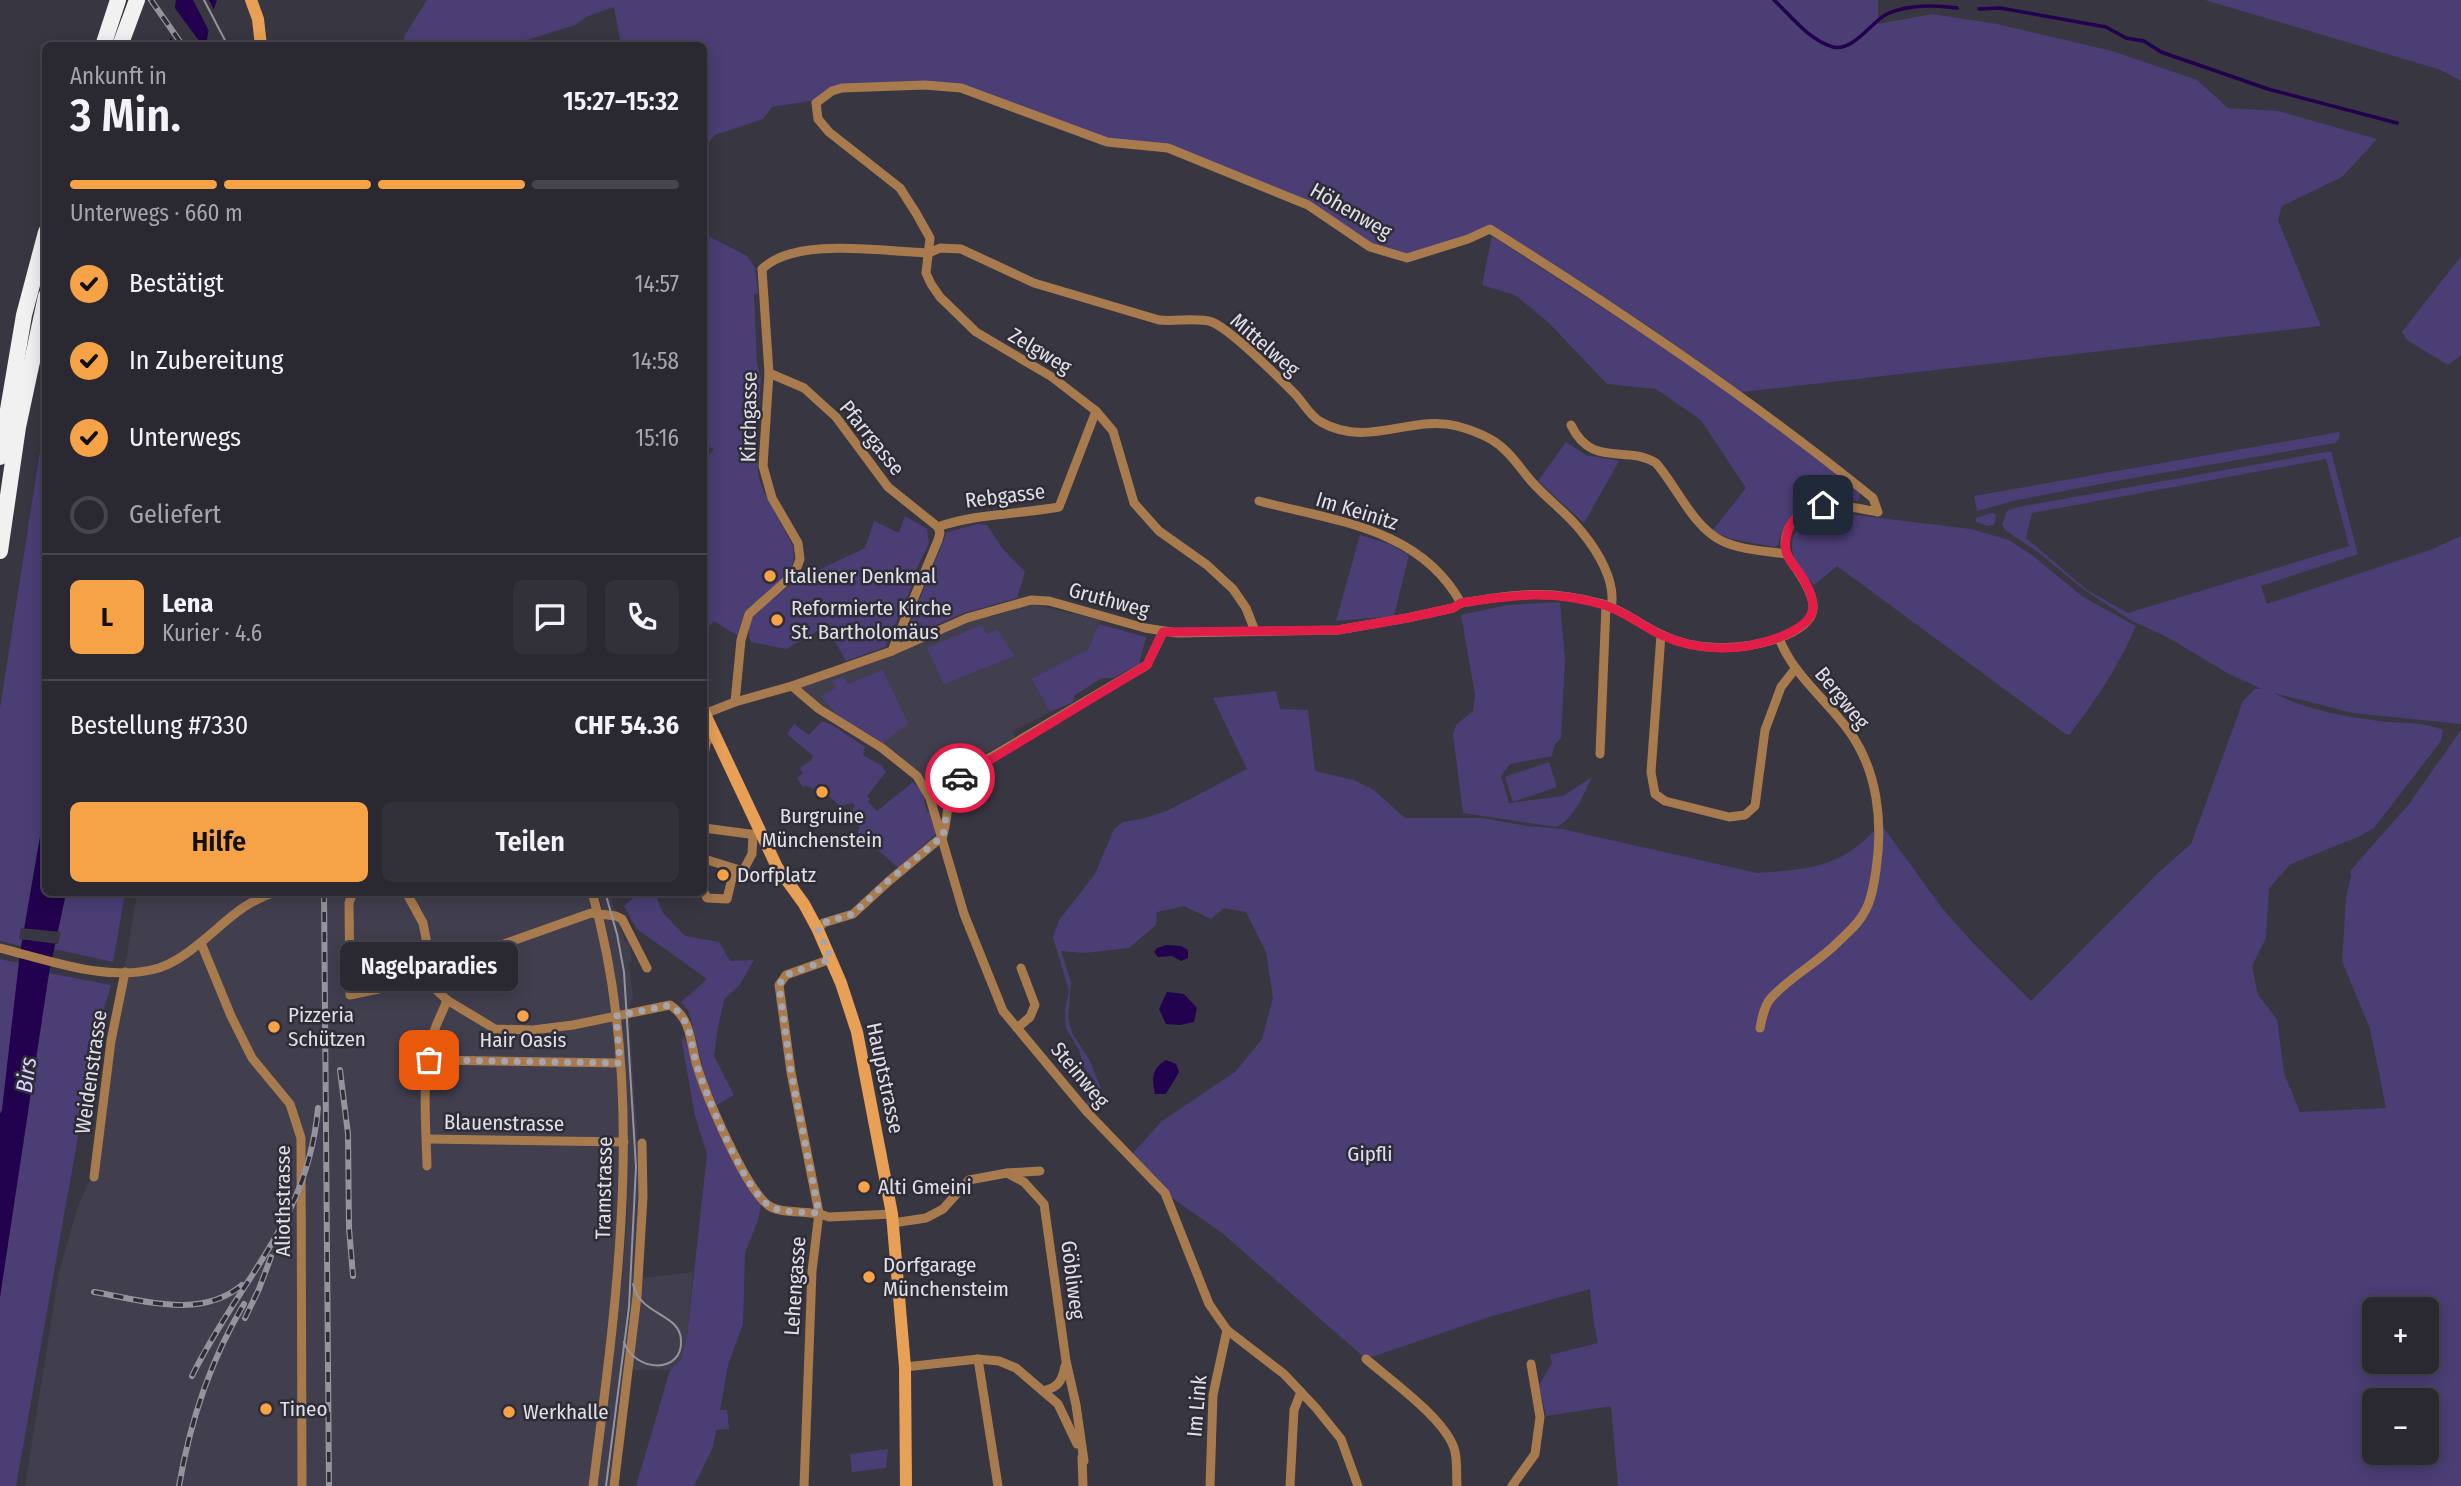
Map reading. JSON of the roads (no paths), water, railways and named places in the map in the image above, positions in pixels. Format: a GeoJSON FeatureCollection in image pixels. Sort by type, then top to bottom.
{"type":"FeatureCollection","features":[{"type":"Feature","properties":{"kind":"highway"},"geometry":{"type":"LineString","coordinates":[[104,42],[118,0]]}},
{"type":"Feature","properties":{"kind":"highway"},"geometry":{"type":"LineString","coordinates":[[121,42],[137,0]]}},
{"type":"Feature","properties":{"kind":"highway"},"geometry":{"type":"LineString","coordinates":[[0,457],[24,315],[42,247]]}},
{"type":"Feature","properties":{"kind":"highway"},"geometry":{"type":"LineString","coordinates":[[0,551],[19,426],[42,315]]}},
{"type":"Feature","properties":{"kind":"main road"},"geometry":{"type":"LineString","coordinates":[[251,0],[258,19],[261,42]]}},
{"type":"Feature","properties":{"kind":"main road","name":"Hauptstrasse"},"geometry":{"type":"LineString","coordinates":[[707,720],[758,835],[781,875],[804,904],[818,929],[848,1002],[863,1055],[892,1219],[905,1367],[906,1486]]}},
{"type":"Feature","properties":{"kind":"street","name":"Höhenweg"},"geometry":{"type":"LineString","coordinates":[[816,103],[832,91],[842,88],[925,85],[961,88],[1107,142],[1168,148],[1308,205],[1370,247],[1407,258],[1468,239],[1490,229],[1632,319],[1729,386],[1873,498],[1878,512],[1823,505],[1803,512],[1791,524],[1787,534],[1786,554]]}},
{"type":"Feature","properties":{"kind":"street","name":"Zelgweg"},"geometry":{"type":"LineString","coordinates":[[816,103],[818,119],[829,132],[900,188],[930,238],[926,273],[940,297],[976,332],[1052,377],[1096,411],[1113,431],[1134,503],[1159,531],[1207,565],[1233,589],[1246,608],[1255,631]]}},
{"type":"Feature","properties":{"kind":"street","name":"Mittelweg"},"geometry":{"type":"LineString","coordinates":[[762,269],[769,263],[814,249],[929,253],[940,248],[961,249],[1034,282],[1159,320],[1176,323],[1210,321],[1227,331],[1319,421],[1341,430],[1364,434],[1433,423],[1456,426],[1491,440],[1510,455],[1533,484],[1581,530],[1611,584],[1613,600],[1609,606],[1600,754]]}},
{"type":"Feature","properties":{"kind":"street","name":"Kirchgasse"},"geometry":{"type":"LineString","coordinates":[[735,702],[741,640],[749,614],[795,573],[800,559],[798,543],[772,498],[763,466],[769,373],[762,269]]}},
{"type":"Feature","properties":{"kind":"street","name":"Pfarrgasse"},"geometry":{"type":"LineString","coordinates":[[769,373],[804,388],[836,417],[888,487],[938,527]]}},
{"type":"Feature","properties":{"kind":"street","name":"Rebgasse"},"geometry":{"type":"LineString","coordinates":[[938,527],[967,517],[983,518],[1059,507],[1096,411]]}},
{"type":"Feature","properties":{"kind":"street"},"geometry":{"type":"LineString","coordinates":[[1571,425],[1584,444],[1611,456],[1637,456],[1656,463],[1696,517],[1711,534],[1725,543],[1786,554]]}},
{"type":"Feature","properties":{"kind":"street","name":"Im Keinitz"},"geometry":{"type":"LineString","coordinates":[[1259,501],[1398,540],[1430,562],[1450,583],[1461,603]]}},
{"type":"Feature","properties":{"kind":"street"},"geometry":{"type":"LineString","coordinates":[[892,651],[938,540],[938,527]]}},
{"type":"Feature","properties":{"kind":"street","name":"Gruthweg"},"geometry":{"type":"LineString","coordinates":[[707,712],[792,687],[892,651],[967,618],[1031,600],[1049,601],[1163,632],[1338,630],[1441,611],[1461,603],[1528,593],[1564,596],[1609,606],[1661,635],[1687,644],[1730,648],[1779,638],[1805,623],[1813,612],[1814,605],[1809,588],[1786,554]]}},
{"type":"Feature","properties":{"kind":"street"},"geometry":{"type":"LineString","coordinates":[[818,929],[823,923],[853,914],[888,881],[942,839],[947,824],[949,795],[956,781],[981,763],[1147,665],[1163,632]]}},
{"type":"Feature","properties":{"kind":"street"},"geometry":{"type":"LineString","coordinates":[[1661,635],[1651,785],[1655,794],[1665,801],[1690,808],[1729,817],[1745,816],[1755,806],[1765,730],[1781,687],[1795,669]]}},
{"type":"Feature","properties":{"kind":"street","name":"Bergweg"},"geometry":{"type":"LineString","coordinates":[[1760,1028],[1770,999],[1830,951],[1858,922],[1867,908],[1874,881],[1881,824],[1862,753],[1849,731],[1795,669],[1779,638]]}},
{"type":"Feature","properties":{"kind":"street","name":"Steinweg"},"geometry":{"type":"LineString","coordinates":[[792,687],[819,709],[882,748],[917,776],[930,797],[972,935],[999,1002],[1017,1028],[1088,1113],[1165,1193],[1209,1304],[1227,1330],[1284,1374],[1341,1439],[1358,1486]]}},
{"type":"Feature","properties":{"kind":"street"},"geometry":{"type":"LineString","coordinates":[[707,742],[713,734]]}},
{"type":"Feature","properties":{"kind":"street"},"geometry":{"type":"LineString","coordinates":[[707,828],[758,835],[743,871],[707,861]]}},
{"type":"Feature","properties":{"kind":"street"},"geometry":{"type":"LineString","coordinates":[[705,896],[727,899],[734,870]]}},
{"type":"Feature","properties":{"kind":"street"},"geometry":{"type":"LineString","coordinates":[[0,948],[87,969],[125,972],[158,968],[171,963],[201,943],[245,906],[267,896]]}},
{"type":"Feature","properties":{"kind":"street"},"geometry":{"type":"LineString","coordinates":[[352,896],[349,903],[350,995],[406,984],[433,969],[583,914],[616,916],[622,919],[647,968]]}},
{"type":"Feature","properties":{"kind":"street"},"geometry":{"type":"LineString","coordinates":[[408,896],[423,923],[426,974],[430,984],[447,1000],[495,1029],[533,1030],[573,1025],[670,1005],[681,1012],[703,1080],[729,1144],[752,1187],[762,1200],[773,1208],[819,1213],[828,1217],[926,1219],[943,1209],[969,1180],[1007,1173],[1040,1171]]}},
{"type":"Feature","properties":{"kind":"street","name":"Tramstrasse"},"geometry":{"type":"LineString","coordinates":[[593,896],[616,1016],[624,1142],[621,1250],[593,1486]]}},
{"type":"Feature","properties":{"kind":"street","name":"Aliothstrasse"},"geometry":{"type":"LineString","coordinates":[[201,943],[252,1058],[290,1104],[301,1138],[302,1486]]}},
{"type":"Feature","properties":{"kind":"street","name":"Lehengasse"},"geometry":{"type":"LineString","coordinates":[[804,1486],[812,1271],[819,1213],[791,1072],[779,985],[786,975],[831,959]]}},
{"type":"Feature","properties":{"kind":"street"},"geometry":{"type":"LineString","coordinates":[[1017,1028],[1030,1017],[1035,1005],[1021,968]]}},
{"type":"Feature","properties":{"kind":"street","name":"Weidenstrasse"},"geometry":{"type":"LineString","coordinates":[[94,1177],[111,1041],[125,972]]}},
{"type":"Feature","properties":{"kind":"street"},"geometry":{"type":"LineString","coordinates":[[427,1166],[426,1098],[429,1060],[433,1036],[447,1000]]}},
{"type":"Feature","properties":{"kind":"street"},"geometry":{"type":"LineString","coordinates":[[429,1060],[620,1063]]}},
{"type":"Feature","properties":{"kind":"street","name":"Blauenstrasse"},"geometry":{"type":"LineString","coordinates":[[427,1139],[624,1142]]}},
{"type":"Feature","properties":{"kind":"street","name":"Tramstrasse"},"geometry":{"type":"LineString","coordinates":[[614,1486],[637,1296],[643,1197],[642,1143]]}},
{"type":"Feature","properties":{"kind":"street","name":"Göbliweg"},"geometry":{"type":"LineString","coordinates":[[1007,1173],[1024,1182],[1044,1204],[1066,1361],[1084,1461]]}},
{"type":"Feature","properties":{"kind":"street","name":"Im Link"},"geometry":{"type":"LineString","coordinates":[[1210,1486],[1213,1395],[1227,1330]]}},
{"type":"Feature","properties":{"kind":"street"},"geometry":{"type":"LineString","coordinates":[[905,1367],[978,1359],[999,1361],[1016,1368],[1058,1404],[1084,1461],[1083,1486]]}},
{"type":"Feature","properties":{"kind":"street"},"geometry":{"type":"LineString","coordinates":[[978,1359],[998,1486]]}},
{"type":"Feature","properties":{"kind":"street"},"geometry":{"type":"LineString","coordinates":[[1366,1359],[1447,1432],[1455,1450],[1457,1486]]}},
{"type":"Feature","properties":{"kind":"street"},"geometry":{"type":"LineString","coordinates":[[1044,1391],[1055,1388],[1062,1380],[1066,1361]]}},
{"type":"Feature","properties":{"kind":"street"},"geometry":{"type":"LineString","coordinates":[[1512,1486],[1535,1454],[1540,1417],[1531,1364]]}},
{"type":"Feature","properties":{"kind":"street"},"geometry":{"type":"LineString","coordinates":[[1290,1486],[1294,1410],[1301,1392]]}},
{"type":"Feature","properties":{"kind":"water"},"geometry":{"type":"Polygon","coordinates":[[[176,0],[217,0],[207,42],[170,42],[176,0]]]}},
{"type":"Feature","properties":{"kind":"water","name":"Birs"},"geometry":{"type":"Polygon","coordinates":[[[42,825],[42,896],[65,896],[49,973],[0,1297],[0,1114],[20,953],[42,825]]]}},
{"type":"Feature","properties":{"kind":"water"},"geometry":{"type":"Polygon","coordinates":[[[1166,945],[1181,946],[1188,950],[1188,958],[1181,961],[1172,956],[1158,957],[1154,952],[1166,945]]]}},
{"type":"Feature","properties":{"kind":"water"},"geometry":{"type":"Polygon","coordinates":[[[1167,992],[1184,994],[1197,1008],[1194,1022],[1166,1024],[1159,1009],[1167,992]]]}},
{"type":"Feature","properties":{"kind":"water"},"geometry":{"type":"Polygon","coordinates":[[[1166,1060],[1176,1064],[1179,1072],[1166,1094],[1155,1094],[1154,1075],[1166,1060]]]}},
{"type":"Feature","properties":{"kind":"waterway"},"geometry":{"type":"LineString","coordinates":[[1774,0],[1816,39],[1833,47],[1848,45],[1887,14],[1904,8],[1957,8]]}},
{"type":"Feature","properties":{"kind":"waterway"},"geometry":{"type":"LineString","coordinates":[[1979,9],[2000,8],[2106,27],[2126,38],[2144,41],[2161,52],[2268,89],[2397,123]]}},
{"type":"Feature","properties":{"kind":"tram line"},"geometry":{"type":"LineString","coordinates":[[204,0],[226,42]]}},
{"type":"Feature","properties":{"kind":"tram line"},"geometry":{"type":"LineString","coordinates":[[606,896],[624,972],[636,1167],[629,1307],[606,1486]]}},
{"type":"Feature","properties":{"kind":"tram line"},"geometry":{"type":"LineString","coordinates":[[624,1342],[629,1352],[647,1364],[666,1364],[680,1351],[679,1331],[674,1324],[643,1302],[633,1284]]}},
{"type":"Feature","properties":{"kind":"railway"},"geometry":{"type":"LineString","coordinates":[[151,0],[180,42]]}},
{"type":"Feature","properties":{"kind":"railway"},"geometry":{"type":"LineString","coordinates":[[324,896],[329,1486]]}},
{"type":"Feature","properties":{"kind":"railway"},"geometry":{"type":"LineString","coordinates":[[340,1070],[348,1134],[349,1228],[353,1276]]}},
{"type":"Feature","properties":{"kind":"railway"},"geometry":{"type":"LineString","coordinates":[[192,1376],[286,1217],[301,1184],[312,1148],[318,1108]]}},
{"type":"Feature","properties":{"kind":"railway"},"geometry":{"type":"LineString","coordinates":[[245,1318],[271,1257]]}},
{"type":"Feature","properties":{"kind":"railway"},"geometry":{"type":"LineString","coordinates":[[94,1292],[151,1303],[190,1305],[226,1296],[242,1285]]}},
{"type":"Feature","properties":{"kind":"railway"},"geometry":{"type":"LineString","coordinates":[[179,1486],[189,1438],[203,1392],[221,1347],[244,1304]]}},
{"type":"Feature","properties":{"kind":"place","name":"Italiener Denkmal"},"geometry":{"type":"Point","coordinates":[770,576]}},
{"type":"Feature","properties":{"kind":"place","name":"Reformierte Kirche St. Bartholomäus"},"geometry":{"type":"Point","coordinates":[777,620]}},
{"type":"Feature","properties":{"kind":"place","name":"Burgruine Münchenstein"},"geometry":{"type":"Point","coordinates":[822,792]}},
{"type":"Feature","properties":{"kind":"place","name":"Dorfplatz"},"geometry":{"type":"Point","coordinates":[723,875]}},
{"type":"Feature","properties":{"kind":"place","name":"Hair Oasis"},"geometry":{"type":"Point","coordinates":[523,1016]}},
{"type":"Feature","properties":{"kind":"place","name":"Pizzeria Schützen"},"geometry":{"type":"Point","coordinates":[274,1027]}},
{"type":"Feature","properties":{"kind":"place","name":"Nagelparadies"},"geometry":{"type":"Point","coordinates":[429,1060]}},
{"type":"Feature","properties":{"kind":"place","name":"Alti Gmeini"},"geometry":{"type":"Point","coordinates":[864,1187]}},
{"type":"Feature","properties":{"kind":"place","name":"Dorfgarage Münchensteim"},"geometry":{"type":"Point","coordinates":[869,1277]}},
{"type":"Feature","properties":{"kind":"place","name":"Tineo"},"geometry":{"type":"Point","coordinates":[266,1409]}},
{"type":"Feature","properties":{"kind":"place","name":"Werkhalle"},"geometry":{"type":"Point","coordinates":[509,1412]}},
{"type":"Feature","properties":{"kind":"park label","name":"Gipfli"},"geometry":{"type":"Point","coordinates":[1370,1154]}}]}
